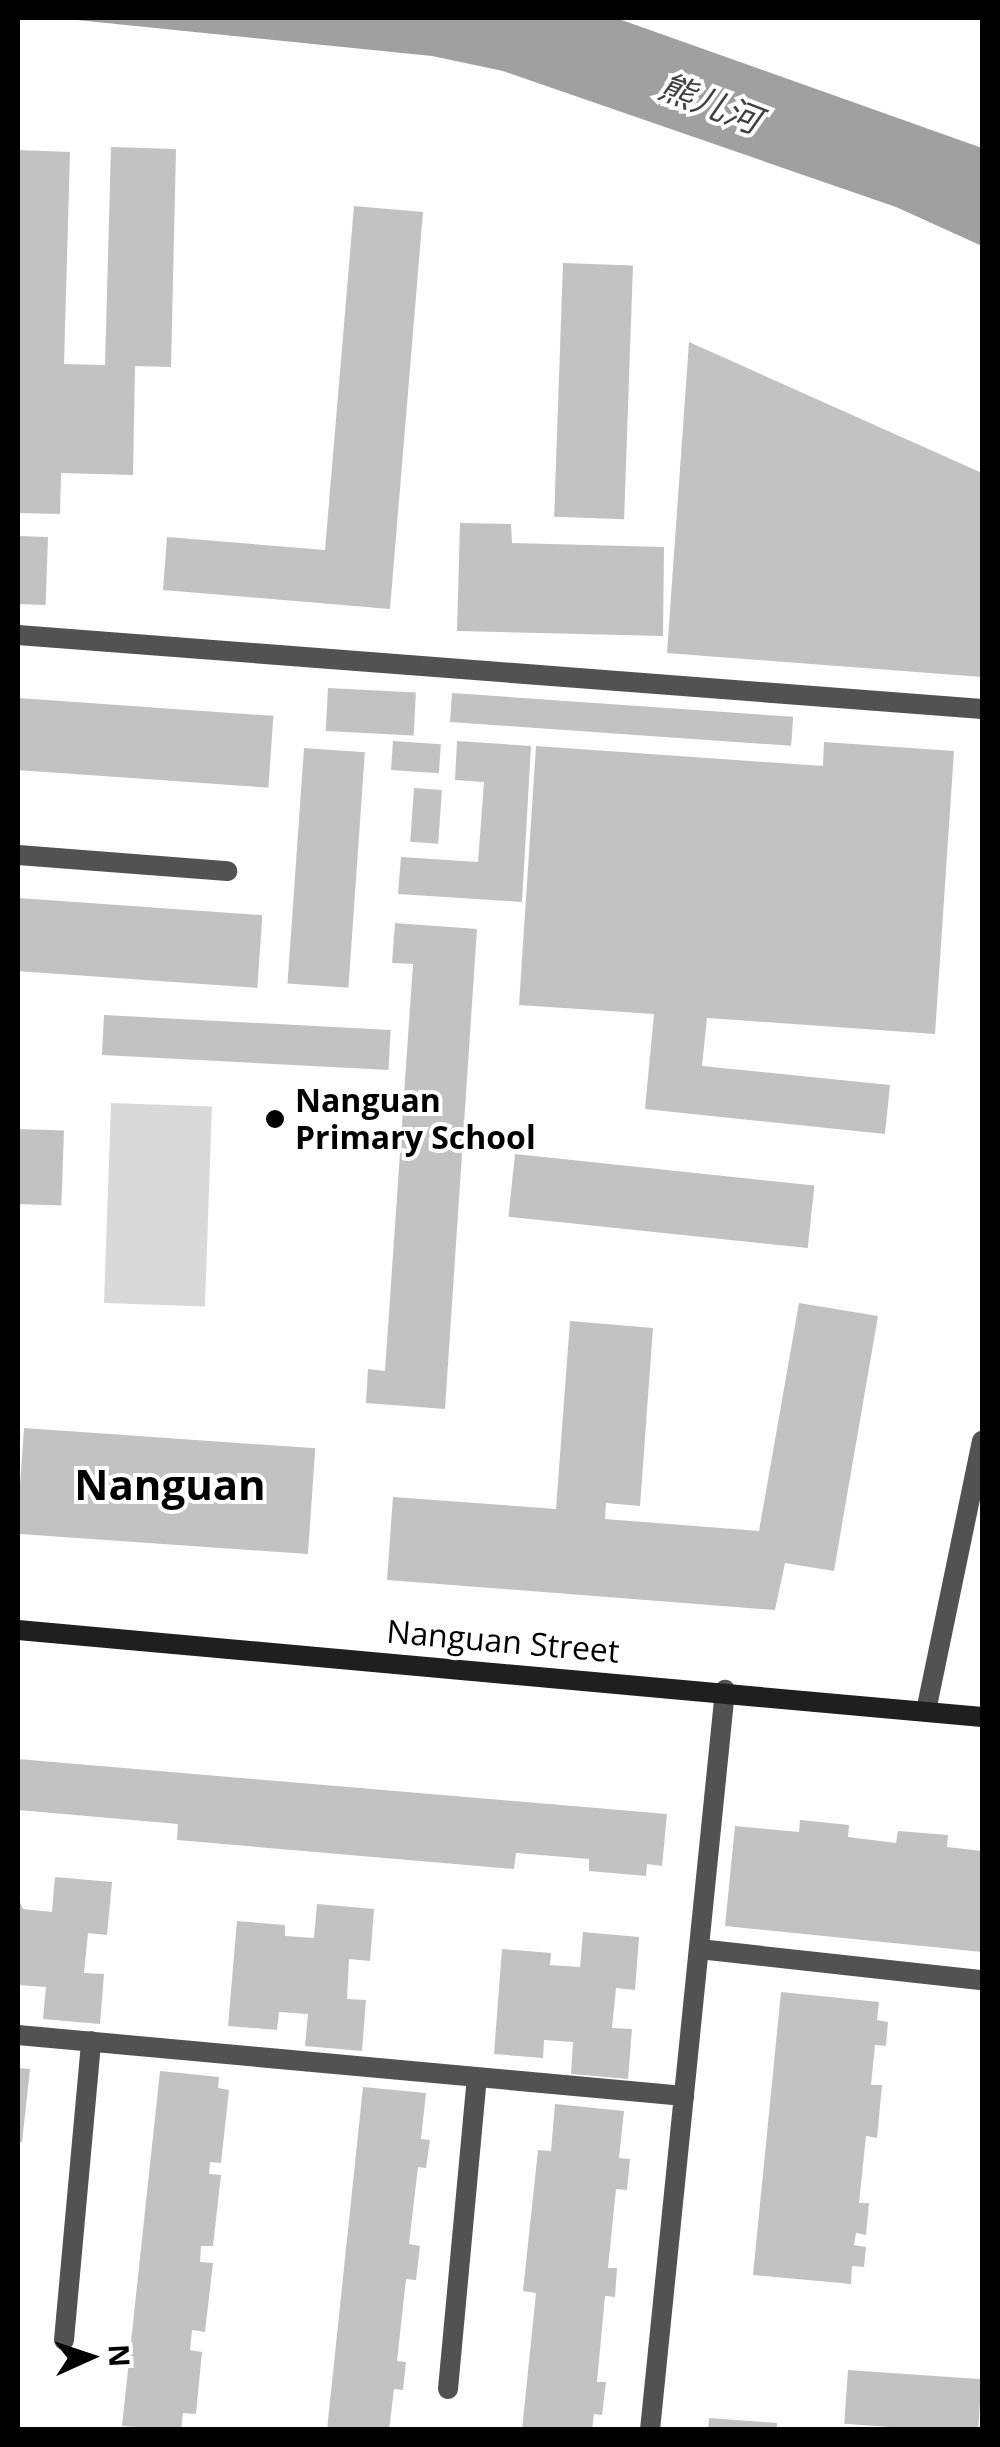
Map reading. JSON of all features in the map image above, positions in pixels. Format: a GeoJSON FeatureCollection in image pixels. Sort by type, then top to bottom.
{"type":"FeatureCollection","features":[{"type":"Feature","properties":{"kind":"street"},"geometry":{"type":"LineString","coordinates":[[18,635],[982,710]]}},
{"type":"Feature","properties":{"kind":"street"},"geometry":{"type":"LineString","coordinates":[[18,855],[227,872]]}},
{"type":"Feature","properties":{"kind":"street"},"geometry":{"type":"LineString","coordinates":[[926,1710],[982,1441]]}},
{"type":"Feature","properties":{"kind":"street","name":"Nanguan Street"},"geometry":{"type":"LineString","coordinates":[[18,1630],[725,1690],[982,1717]]}},
{"type":"Feature","properties":{"kind":"street"},"geometry":{"type":"LineString","coordinates":[[650,2430],[725,1690]]}},
{"type":"Feature","properties":{"kind":"street"},"geometry":{"type":"LineString","coordinates":[[699,1949],[982,1980]]}},
{"type":"Feature","properties":{"kind":"street"},"geometry":{"type":"LineString","coordinates":[[18,2035],[684,2096]]}},
{"type":"Feature","properties":{"kind":"street"},"geometry":{"type":"LineString","coordinates":[[64,2340],[91,2042]]}},
{"type":"Feature","properties":{"kind":"street"},"geometry":{"type":"LineString","coordinates":[[448,2389],[476,2077]]}},
{"type":"Feature","properties":{"kind":"shaded area"},"geometry":{"type":"Polygon","coordinates":[[[111,1103],[212,1107],[205,1306],[104,1303],[111,1103]]]}},
{"type":"Feature","properties":{"kind":"water","name":"熊儿河"},"geometry":{"type":"Polygon","coordinates":[[[57,18],[616,18],[982,148],[982,246],[896,207],[503,71],[432,56],[57,18]]]}},
{"type":"Feature","properties":{"kind":"building"},"geometry":{"type":"Polygon","coordinates":[[[111,147],[176,149],[171,367],[135,366],[133,475],[61,473],[60,514],[18,513],[18,150],[70,152],[64,364],[105,365],[111,147]]]}},
{"type":"Feature","properties":{"kind":"building"},"geometry":{"type":"Polygon","coordinates":[[[354,206],[423,212],[390,609],[163,590],[167,537],[325,550],[354,206]]]}},
{"type":"Feature","properties":{"kind":"building"},"geometry":{"type":"Polygon","coordinates":[[[563,263],[633,265],[624,519],[554,517],[563,263]]]}},
{"type":"Feature","properties":{"kind":"building"},"geometry":{"type":"Polygon","coordinates":[[[689,342],[982,473],[982,677],[667,653],[689,342]]]}},
{"type":"Feature","properties":{"kind":"building"},"geometry":{"type":"Polygon","coordinates":[[[460,523],[511,524],[512,543],[664,547],[663,636],[457,631],[460,523]]]}},
{"type":"Feature","properties":{"kind":"building"},"geometry":{"type":"Polygon","coordinates":[[[18,536],[48,537],[46,605],[18,604],[18,536]]]}},
{"type":"Feature","properties":{"kind":"building"},"geometry":{"type":"Polygon","coordinates":[[[328,688],[416,693],[414,736],[326,731],[328,688]]]}},
{"type":"Feature","properties":{"kind":"building"},"geometry":{"type":"Polygon","coordinates":[[[452,693],[793,717],[791,746],[450,722],[452,693]]]}},
{"type":"Feature","properties":{"kind":"building"},"geometry":{"type":"Polygon","coordinates":[[[18,698],[273,716],[268,788],[18,770],[18,698]]]}},
{"type":"Feature","properties":{"kind":"building"},"geometry":{"type":"Polygon","coordinates":[[[393,741],[441,744],[439,773],[391,770],[393,741]]]}},
{"type":"Feature","properties":{"kind":"building"},"geometry":{"type":"Polygon","coordinates":[[[457,741],[531,746],[522,902],[398,894],[401,857],[478,862],[484,782],[455,780],[457,741]]]}},
{"type":"Feature","properties":{"kind":"building"},"geometry":{"type":"Polygon","coordinates":[[[824,742],[954,751],[935,1034],[707,1018],[702,1066],[890,1085],[885,1134],[645,1109],[654,1014],[519,1005],[536,746],[823,766],[824,742]]]}},
{"type":"Feature","properties":{"kind":"building"},"geometry":{"type":"Polygon","coordinates":[[[304,748],[365,752],[348,988],[288,983],[304,748]]]}},
{"type":"Feature","properties":{"kind":"building"},"geometry":{"type":"Polygon","coordinates":[[[414,788],[442,790],[438,844],[410,842],[414,788]]]}},
{"type":"Feature","properties":{"kind":"building"},"geometry":{"type":"Polygon","coordinates":[[[18,898],[262,915],[257,988],[18,971],[18,898]]]}},
{"type":"Feature","properties":{"kind":"building"},"geometry":{"type":"Polygon","coordinates":[[[395,923],[477,929],[445,1409],[366,1403],[368,1369],[385,1371],[413,964],[392,963],[395,923]]]}},
{"type":"Feature","properties":{"kind":"building"},"geometry":{"type":"Polygon","coordinates":[[[104,1015],[391,1030],[389,1070],[102,1055],[104,1015]]]}},
{"type":"Feature","properties":{"kind":"building"},"geometry":{"type":"Polygon","coordinates":[[[18,1129],[64,1131],[61,1206],[18,1204],[18,1129]]]}},
{"type":"Feature","properties":{"kind":"building"},"geometry":{"type":"Polygon","coordinates":[[[515,1154],[814,1185],[808,1248],[508,1217],[515,1154]]]}},
{"type":"Feature","properties":{"kind":"building"},"geometry":{"type":"Polygon","coordinates":[[[799,1303],[878,1316],[834,1571],[785,1563],[775,1610],[387,1580],[393,1497],[556,1509],[570,1321],[653,1328],[640,1506],[606,1503],[605,1519],[759,1531],[799,1303]]]}},
{"type":"Feature","properties":{"kind":"building"},"geometry":{"type":"Polygon","coordinates":[[[24,1428],[315,1448],[308,1554],[18,1534],[24,1428]]]}},
{"type":"Feature","properties":{"kind":"building"},"geometry":{"type":"Polygon","coordinates":[[[18,1759],[667,1814],[662,1866],[647,1864],[646,1876],[589,1871],[589,1859],[516,1853],[514,1869],[177,1840],[178,1824],[18,1810],[18,1759]]]}},
{"type":"Feature","properties":{"kind":"building"},"geometry":{"type":"Polygon","coordinates":[[[800,1820],[849,1825],[848,1837],[896,1843],[898,1831],[948,1835],[947,1847],[982,1851],[982,1952],[725,1926],[735,1826],[799,1832],[800,1820]]]}},
{"type":"Feature","properties":{"kind":"building"},"geometry":{"type":"Polygon","coordinates":[[[55,1877],[112,1882],[107,1935],[88,1933],[84,1973],[104,1974],[100,2024],[43,2019],[46,1987],[18,1985],[18,1898],[23,1909],[52,1912],[55,1877]]]}},
{"type":"Feature","properties":{"kind":"building"},"geometry":{"type":"Polygon","coordinates":[[[317,1904],[374,1909],[370,1961],[349,1959],[347,1999],[366,2000],[362,2051],[305,2046],[308,2014],[279,2012],[277,2030],[228,2026],[237,1921],[285,1925],[285,1936],[314,1938],[317,1904]]]}},
{"type":"Feature","properties":{"kind":"building"},"geometry":{"type":"Polygon","coordinates":[[[583,1932],[639,1937],[635,1990],[616,1988],[612,2028],[632,2029],[628,2079],[571,2074],[573,2042],[544,2040],[543,2058],[494,2054],[502,1949],[551,1953],[550,1965],[580,1967],[583,1932]]]}},
{"type":"Feature","properties":{"kind":"building"},"geometry":{"type":"Polygon","coordinates":[[[781,1992],[879,2002],[877,2020],[888,2022],[886,2046],[875,2045],[871,2085],[882,2085],[877,2138],[866,2136],[859,2203],[869,2203],[866,2235],[856,2233],[854,2245],[866,2247],[864,2267],[852,2266],[851,2284],[753,2275],[781,1992]]]}},
{"type":"Feature","properties":{"kind":"building"},"geometry":{"type":"Polygon","coordinates":[[[18,2068],[30,2069],[22,2142],[18,2142],[18,2068]]]}},
{"type":"Feature","properties":{"kind":"building"},"geometry":{"type":"Polygon","coordinates":[[[160,2071],[219,2077],[218,2088],[229,2090],[221,2163],[210,2162],[209,2174],[221,2175],[213,2246],[201,2246],[200,2262],[213,2263],[205,2332],[192,2330],[190,2350],[202,2352],[196,2414],[183,2413],[181,2430],[122,2426],[160,2071]]]}},
{"type":"Feature","properties":{"kind":"building"},"geometry":{"type":"Polygon","coordinates":[[[363,2087],[426,2093],[421,2139],[430,2140],[426,2168],[418,2167],[409,2244],[420,2246],[416,2280],[406,2279],[397,2361],[406,2362],[403,2390],[394,2389],[389,2430],[327,2430],[363,2087]]]}},
{"type":"Feature","properties":{"kind":"building"},"geometry":{"type":"Polygon","coordinates":[[[555,2104],[624,2111],[619,2158],[630,2159],[627,2190],[616,2189],[608,2268],[617,2268],[615,2297],[605,2296],[597,2382],[606,2382],[602,2415],[594,2414],[592,2430],[522,2430],[536,2293],[523,2291],[538,2150],[551,2151],[555,2104]]]}},
{"type":"Feature","properties":{"kind":"building"},"geometry":{"type":"Polygon","coordinates":[[[848,2370],[982,2379],[978,2430],[844,2424],[848,2370]]]}},
{"type":"Feature","properties":{"kind":"building"},"geometry":{"type":"Polygon","coordinates":[[[709,2418],[777,2423],[777,2430],[708,2430],[709,2418]]]}},
{"type":"Feature","properties":{"kind":"place","name":"Nanguan Primary School"},"geometry":{"type":"Point","coordinates":[275,1119]}},
{"type":"Feature","properties":{"kind":"district","name":"Nanguan"},"geometry":{"type":"Point","coordinates":[170,1484]}}]}
